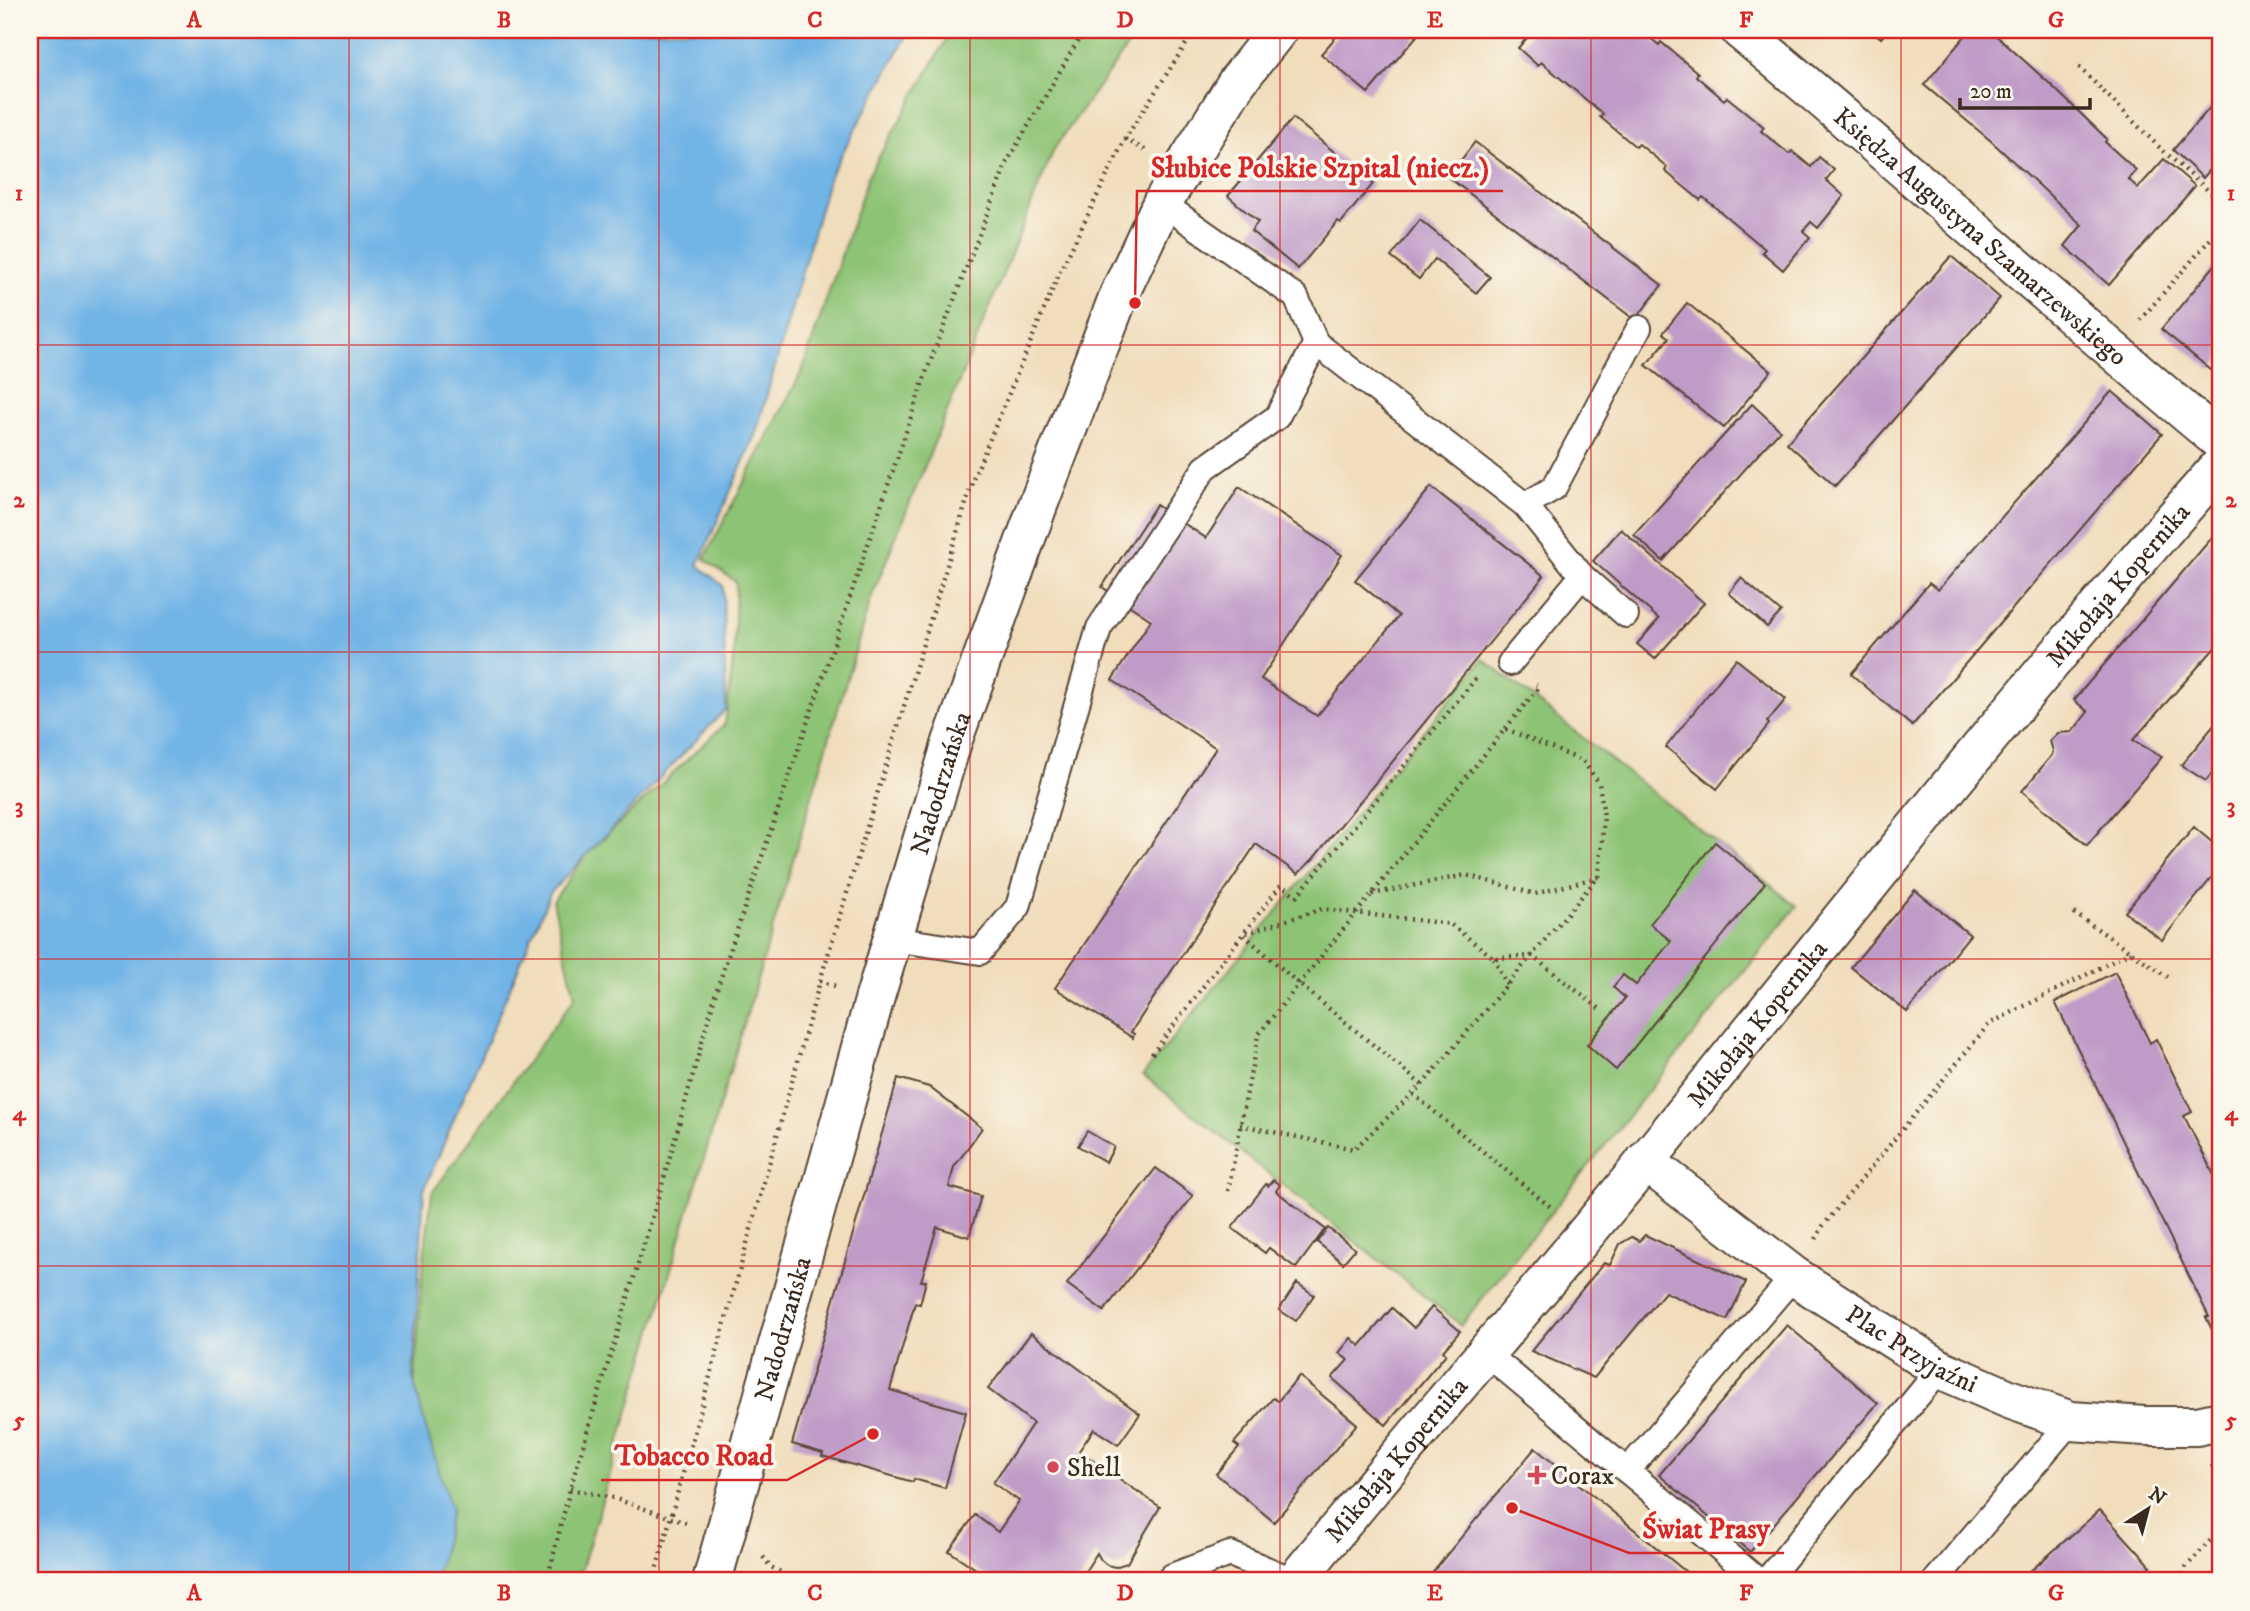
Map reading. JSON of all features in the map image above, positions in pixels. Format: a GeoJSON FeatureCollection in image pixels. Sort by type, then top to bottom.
{"type":"FeatureCollection","features":[{"type":"Feature","properties":{"kind":"street","name":"Nadodrzańska"},"geometry":{"type":"LineString","coordinates":[[712,1581],[893,939],[952,742],[1038,505],[1119,295],[1162,203],[1237,82],[1278,30]]}},
{"type":"Feature","properties":{"kind":"street","name":"Księdza Augustyna Szamarzewskiego"},"geometry":{"type":"LineString","coordinates":[[1740,30],[1855,124],[2220,441]]}},
{"type":"Feature","properties":{"kind":"street","name":"Mikołaja Kopernika"},"geometry":{"type":"LineString","coordinates":[[1295,1581],[1586,1234],[1927,813],[2134,563],[2220,466]]}},
{"type":"Feature","properties":{"kind":"street","name":"Plac Przyjaźni"},"geometry":{"type":"LineString","coordinates":[[1646,1161],[1794,1276],[1940,1369],[2009,1399],[2071,1421],[2145,1426],[2197,1426],[2220,1421]]}},
{"type":"Feature","properties":{"kind":"lane"},"geometry":{"type":"LineString","coordinates":[[1162,203],[1296,297],[1315,343],[1525,505],[1582,576],[1626,615]]}},
{"type":"Feature","properties":{"kind":"lane"},"geometry":{"type":"LineString","coordinates":[[1525,505],[1554,488],[1639,328]]}},
{"type":"Feature","properties":{"kind":"lane"},"geometry":{"type":"LineString","coordinates":[[893,939],[981,952],[1018,906],[1099,628],[1205,468],[1277,418],[1315,343]]}},
{"type":"Feature","properties":{"kind":"lane"},"geometry":{"type":"LineString","coordinates":[[1510,663],[1582,576]]}},
{"type":"Feature","properties":{"kind":"lane"},"geometry":{"type":"LineString","coordinates":[[1627,1471],[1794,1276]]}},
{"type":"Feature","properties":{"kind":"lane"},"geometry":{"type":"LineString","coordinates":[[1486,1353],[1759,1581]]}},
{"type":"Feature","properties":{"kind":"lane"},"geometry":{"type":"LineString","coordinates":[[1766,1581],[1940,1369]]}},
{"type":"Feature","properties":{"kind":"lane"},"geometry":{"type":"LineString","coordinates":[[1935,1581],[2071,1421]]}},
{"type":"Feature","properties":{"kind":"lane"},"geometry":{"type":"LineString","coordinates":[[1168,1581],[1172,1576],[1230,1554],[1295,1581]]}},
{"type":"Feature","properties":{"kind":"path"},"geometry":{"type":"LineString","coordinates":[[547,1581],[570,1489],[662,1185],[716,992],[926,373],[1007,162],[1084,30]]}},
{"type":"Feature","properties":{"kind":"path"},"geometry":{"type":"LineString","coordinates":[[2079,67],[2158,146],[2220,201]]}},
{"type":"Feature","properties":{"kind":"path"},"geometry":{"type":"LineString","coordinates":[[2113,350],[2220,228]]}},
{"type":"Feature","properties":{"kind":"path"},"geometry":{"type":"LineString","coordinates":[[1153,1054],[1281,885],[1297,896],[1498,652],[1539,687],[1258,1035],[1228,1191]]}},
{"type":"Feature","properties":{"kind":"path"},"geometry":{"type":"LineString","coordinates":[[1240,1125],[1354,1149],[1422,1085],[1599,876],[1604,816],[1599,783],[1583,761],[1506,729]]}},
{"type":"Feature","properties":{"kind":"path"},"geometry":{"type":"LineString","coordinates":[[1371,895],[1466,875],[1535,894],[1599,876]]}},
{"type":"Feature","properties":{"kind":"path"},"geometry":{"type":"LineString","coordinates":[[1242,934],[1322,909],[1450,924],[1494,958],[1507,985]]}},
{"type":"Feature","properties":{"kind":"path"},"geometry":{"type":"LineString","coordinates":[[2074,913],[2168,977]]}},
{"type":"Feature","properties":{"kind":"path"},"geometry":{"type":"LineString","coordinates":[[1242,934],[1422,1085]]}},
{"type":"Feature","properties":{"kind":"path"},"geometry":{"type":"LineString","coordinates":[[1794,1276],[1824,1226],[1989,1024],[2131,952]]}},
{"type":"Feature","properties":{"kind":"path"},"geometry":{"type":"LineString","coordinates":[[1494,958],[1532,956],[1600,1009]]}},
{"type":"Feature","properties":{"kind":"path"},"geometry":{"type":"LineString","coordinates":[[1413,1094],[1586,1234]]}},
{"type":"Feature","properties":{"kind":"path"},"geometry":{"type":"LineString","coordinates":[[570,1489],[613,1498],[670,1518],[653,1581]]}},
{"type":"Feature","properties":{"kind":"path"},"geometry":{"type":"LineString","coordinates":[[2181,1581],[2185,1568],[2220,1530]]}},
{"type":"Feature","properties":{"kind":"green space"},"geometry":{"type":"Polygon","coordinates":[[[952,30],[1139,30],[1054,149],[871,598],[578,1581],[400,1581],[423,1266],[432,1193],[575,997],[553,901],[587,854],[725,724],[734,651],[736,582],[704,559],[802,371],[869,174],[952,30]]]}},
{"type":"Feature","properties":{"kind":"green space"},"geometry":{"type":"Polygon","coordinates":[[[1483,659],[1797,906],[1461,1325],[1143,1075],[1483,659]]]}},
{"type":"Feature","properties":{"kind":"green space"},"geometry":{"type":"Polygon","coordinates":[[[1227,1573],[1245,1576],[1249,1581],[1204,1581],[1227,1573]]]}},
{"type":"Feature","properties":{"kind":"water"},"geometry":{"type":"Polygon","coordinates":[[[30,30],[910,30],[829,177],[756,433],[698,565],[723,586],[726,709],[550,893],[424,1190],[413,1378],[451,1509],[434,1581],[30,1581],[30,30]]]}},
{"type":"Feature","properties":{"kind":"building"},"geometry":{"type":"Polygon","coordinates":[[[1342,30],[1422,30],[1368,93],[1321,54],[1342,30]]]}},
{"type":"Feature","properties":{"kind":"building"},"geometry":{"type":"Polygon","coordinates":[[[1534,30],[1640,30],[1659,45],[1661,42],[1698,73],[1696,76],[1724,100],[1727,97],[1764,127],[1761,131],[1789,154],[1792,151],[1811,167],[1819,157],[1834,170],[1826,180],[1844,196],[1818,228],[1811,222],[1803,231],[1810,237],[1783,270],[1762,252],[1765,249],[1703,197],[1700,200],[1665,171],[1667,167],[1639,144],[1636,147],[1600,117],[1603,114],[1541,62],[1538,66],[1518,48],[1534,30]]]}},
{"type":"Feature","properties":{"kind":"building"},"geometry":{"type":"Polygon","coordinates":[[[1871,30],[1888,30],[1881,38],[1871,30]]]}},
{"type":"Feature","properties":{"kind":"building"},"geometry":{"type":"Polygon","coordinates":[[[1970,30],[1990,30],[2049,83],[2107,139],[2105,142],[2136,170],[2128,179],[2138,188],[2164,159],[2195,186],[2109,285],[2065,246],[2082,225],[1991,141],[1924,85],[1970,30]]]}},
{"type":"Feature","properties":{"kind":"building"},"geometry":{"type":"Polygon","coordinates":[[[2220,96],[2220,158],[2203,178],[2173,150],[2220,96]]]}},
{"type":"Feature","properties":{"kind":"building"},"geometry":{"type":"Polygon","coordinates":[[[1293,118],[1373,184],[1298,269],[1251,231],[1258,222],[1228,196],[1293,118]]]}},
{"type":"Feature","properties":{"kind":"building"},"geometry":{"type":"Polygon","coordinates":[[[1475,142],[1662,285],[1635,320],[1448,177],[1475,142]]]}},
{"type":"Feature","properties":{"kind":"building"},"geometry":{"type":"Polygon","coordinates":[[[1420,220],[1490,277],[1476,293],[1435,259],[1419,279],[1391,257],[1420,220]]]}},
{"type":"Feature","properties":{"kind":"building"},"geometry":{"type":"Polygon","coordinates":[[[1951,256],[2000,298],[1835,486],[1787,443],[1951,256]]]}},
{"type":"Feature","properties":{"kind":"building"},"geometry":{"type":"Polygon","coordinates":[[[2220,259],[2220,360],[2211,370],[2161,329],[2220,259]]]}},
{"type":"Feature","properties":{"kind":"building"},"geometry":{"type":"Polygon","coordinates":[[[1687,303],[1771,371],[1724,428],[1646,365],[1669,338],[1663,333],[1687,303]]]}},
{"type":"Feature","properties":{"kind":"building"},"geometry":{"type":"Polygon","coordinates":[[[2112,391],[2162,434],[1912,726],[1851,674],[1929,583],[1938,590],[2112,391]]]}},
{"type":"Feature","properties":{"kind":"building"},"geometry":{"type":"Polygon","coordinates":[[[1752,404],[1780,430],[1663,561],[1634,535],[1752,404]]]}},
{"type":"Feature","properties":{"kind":"building"},"geometry":{"type":"Polygon","coordinates":[[[1239,487],[1342,555],[1261,679],[1317,716],[1399,616],[1355,580],[1431,487],[1544,576],[1298,874],[1256,844],[1131,1032],[1134,1034],[1133,1038],[1055,988],[1216,748],[1112,680],[1151,620],[1102,587],[1156,505],[1206,538],[1239,487]]]}},
{"type":"Feature","properties":{"kind":"building"},"geometry":{"type":"Polygon","coordinates":[[[2220,528],[2220,642],[2133,740],[2162,757],[2087,845],[2022,791],[2052,755],[2050,741],[2058,733],[2072,732],[2088,712],[2074,700],[2220,528]]]}},
{"type":"Feature","properties":{"kind":"building"},"geometry":{"type":"Polygon","coordinates":[[[1621,529],[1704,603],[1655,659],[1637,644],[1659,619],[1593,561],[1621,529]]]}},
{"type":"Feature","properties":{"kind":"building"},"geometry":{"type":"Polygon","coordinates":[[[1741,578],[1781,612],[1767,627],[1729,593],[1741,578]]]}},
{"type":"Feature","properties":{"kind":"building"},"geometry":{"type":"Polygon","coordinates":[[[1736,659],[1786,699],[1717,789],[1666,747],[1736,659]]]}},
{"type":"Feature","properties":{"kind":"building"},"geometry":{"type":"Polygon","coordinates":[[[2220,718],[2220,762],[2206,781],[2181,765],[2220,718]]]}},
{"type":"Feature","properties":{"kind":"building"},"geometry":{"type":"Polygon","coordinates":[[[2194,827],[2220,849],[2220,867],[2162,940],[2125,912],[2194,827]]]}},
{"type":"Feature","properties":{"kind":"building"},"geometry":{"type":"Polygon","coordinates":[[[1715,842],[1765,883],[1616,1070],[1587,1045],[1625,998],[1613,987],[1623,975],[1636,985],[1671,941],[1650,924],[1715,842]]]}},
{"type":"Feature","properties":{"kind":"building"},"geometry":{"type":"Polygon","coordinates":[[[1915,890],[1970,935],[1907,1012],[1851,967],[1915,890]]]}},
{"type":"Feature","properties":{"kind":"building"},"geometry":{"type":"Polygon","coordinates":[[[2115,972],[2150,1043],[2156,1039],[2192,1112],[2184,1116],[2218,1183],[2220,1182],[2220,1346],[2206,1317],[2209,1317],[2055,1002],[2115,972]]]}},
{"type":"Feature","properties":{"kind":"building"},"geometry":{"type":"Polygon","coordinates":[[[898,1078],[929,1087],[982,1128],[954,1167],[949,1187],[981,1196],[969,1237],[937,1227],[921,1281],[926,1281],[920,1304],[915,1303],[890,1390],[966,1412],[945,1488],[914,1479],[913,1482],[822,1456],[823,1453],[792,1444],[898,1078]]]}},
{"type":"Feature","properties":{"kind":"building"},"geometry":{"type":"Polygon","coordinates":[[[1087,1131],[1114,1147],[1106,1162],[1078,1146],[1087,1131]]]}},
{"type":"Feature","properties":{"kind":"building"},"geometry":{"type":"Polygon","coordinates":[[[1156,1168],[1193,1196],[1104,1311],[1067,1284],[1156,1168]]]}},
{"type":"Feature","properties":{"kind":"building"},"geometry":{"type":"Polygon","coordinates":[[[1273,1180],[1280,1185],[1276,1191],[1325,1229],[1296,1268],[1269,1248],[1265,1253],[1232,1228],[1266,1184],[1268,1186],[1273,1180]]]}},
{"type":"Feature","properties":{"kind":"building"},"geometry":{"type":"Polygon","coordinates":[[[1328,1228],[1355,1249],[1343,1263],[1317,1242],[1328,1228]]]}},
{"type":"Feature","properties":{"kind":"building"},"geometry":{"type":"Polygon","coordinates":[[[1645,1235],[1746,1282],[1727,1320],[1665,1292],[1594,1378],[1531,1351],[1604,1263],[1610,1265],[1620,1244],[1632,1237],[1639,1241],[1645,1235]]]}},
{"type":"Feature","properties":{"kind":"building"},"geometry":{"type":"Polygon","coordinates":[[[1297,1283],[1314,1295],[1296,1321],[1279,1310],[1297,1283]]]}},
{"type":"Feature","properties":{"kind":"building"},"geometry":{"type":"Polygon","coordinates":[[[1432,1307],[1460,1331],[1443,1351],[1446,1354],[1386,1425],[1332,1378],[1348,1360],[1339,1353],[1351,1338],[1360,1346],[1392,1308],[1414,1328],[1432,1307]]]}},
{"type":"Feature","properties":{"kind":"building"},"geometry":{"type":"Polygon","coordinates":[[[1787,1325],[1878,1403],[1750,1552],[1659,1475],[1787,1325]]]}},
{"type":"Feature","properties":{"kind":"building","name":"Shell"},"geometry":{"type":"Polygon","coordinates":[[[1031,1333],[1140,1414],[1118,1445],[1094,1429],[1079,1451],[1160,1507],[1127,1563],[1115,1567],[1107,1565],[1097,1553],[1079,1581],[994,1581],[949,1551],[975,1515],[998,1532],[1019,1501],[993,1483],[1033,1423],[988,1389],[1031,1333]]]}},
{"type":"Feature","properties":{"kind":"building"},"geometry":{"type":"Polygon","coordinates":[[[1299,1376],[1357,1424],[1274,1522],[1216,1474],[1239,1447],[1234,1443],[1273,1398],[1278,1401],[1299,1376]]]}},
{"type":"Feature","properties":{"kind":"building"},"geometry":{"type":"Polygon","coordinates":[[[1535,1448],[1697,1581],[1425,1581],[1535,1448]]]}},
{"type":"Feature","properties":{"kind":"building"},"geometry":{"type":"Polygon","coordinates":[[[2100,1510],[2151,1566],[2134,1581],[2019,1581],[2100,1510]]]}},
{"type":"Feature","properties":{"kind":"place","name":"Słubice Polskie Szpital (niecz.)"},"geometry":{"type":"Point","coordinates":[1135,303]}},
{"type":"Feature","properties":{"kind":"place","name":"Tobacco Road"},"geometry":{"type":"Point","coordinates":[873,1434]}},
{"type":"Feature","properties":{"kind":"place","name":"Shell"},"geometry":{"type":"Point","coordinates":[1053,1467]}},
{"type":"Feature","properties":{"kind":"place","name":"Corax"},"geometry":{"type":"Point","coordinates":[1537,1475]}},
{"type":"Feature","properties":{"kind":"place","name":"Świat Prasy"},"geometry":{"type":"Point","coordinates":[1512,1508]}}]}
